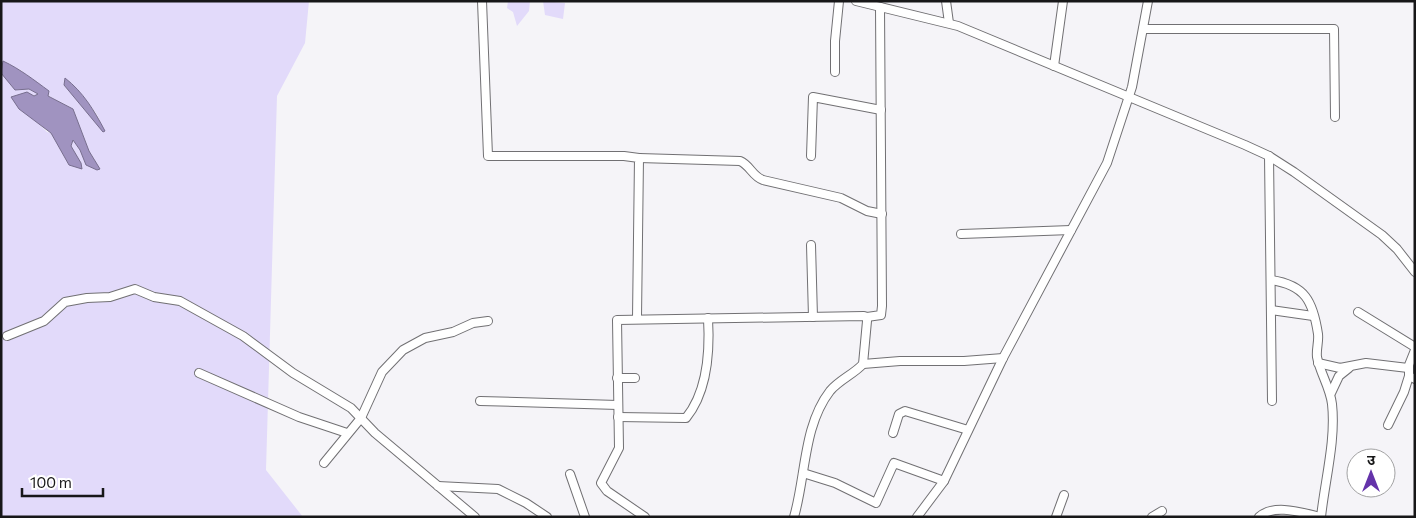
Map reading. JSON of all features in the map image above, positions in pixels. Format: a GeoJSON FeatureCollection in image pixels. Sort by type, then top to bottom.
{"type":"FeatureCollection","features":[{"type":"Feature","properties":{"kind":"street"},"geometry":{"type":"LineString","coordinates":[[482,1],[488,156],[624,156],[740,161],[744,163],[754,176],[763,180],[840,198],[867,211],[882,214]]}},
{"type":"Feature","properties":{"kind":"street"},"geometry":{"type":"LineString","coordinates":[[836,72],[835,42],[839,1]]}},
{"type":"Feature","properties":{"kind":"street"},"geometry":{"type":"LineString","coordinates":[[856,1],[949,23],[1129,96],[1269,156],[1382,236],[1397,249],[1415,272]]}},
{"type":"Feature","properties":{"kind":"street"},"geometry":{"type":"LineString","coordinates":[[946,1],[949,23]]}},
{"type":"Feature","properties":{"kind":"street"},"geometry":{"type":"LineString","coordinates":[[1054,66],[1063,1]]}},
{"type":"Feature","properties":{"kind":"street"},"geometry":{"type":"LineString","coordinates":[[916,517],[944,482],[1003,358],[1107,164],[1129,96],[1148,1]]}},
{"type":"Feature","properties":{"kind":"street"},"geometry":{"type":"LineString","coordinates":[[645,517],[635,514],[607,491],[601,483],[619,448],[617,320],[638,318],[867,317],[878,316],[882,313],[880,7]]}},
{"type":"Feature","properties":{"kind":"street"},"geometry":{"type":"LineString","coordinates":[[1143,28],[1334,29],[1335,118]]}},
{"type":"Feature","properties":{"kind":"street"},"geometry":{"type":"LineString","coordinates":[[811,156],[813,97],[882,110]]}},
{"type":"Feature","properties":{"kind":"street"},"geometry":{"type":"LineString","coordinates":[[1269,156],[1272,401]]}},
{"type":"Feature","properties":{"kind":"street"},"geometry":{"type":"LineString","coordinates":[[638,318],[639,158]]}},
{"type":"Feature","properties":{"kind":"street"},"geometry":{"type":"LineString","coordinates":[[961,234],[1071,230]]}},
{"type":"Feature","properties":{"kind":"street"},"geometry":{"type":"LineString","coordinates":[[811,246],[812,317]]}},
{"type":"Feature","properties":{"kind":"street"},"geometry":{"type":"LineString","coordinates":[[1259,517],[1268,511],[1278,510],[1321,517],[1326,472],[1333,437],[1331,393],[1318,363],[1317,333],[1308,299],[1294,285],[1271,280]]}},
{"type":"Feature","properties":{"kind":"street"},"geometry":{"type":"LineString","coordinates":[[7,336],[44,321],[65,302],[87,298],[110,297],[132,290],[139,290],[154,297],[173,299],[189,304],[243,336],[293,373],[351,408],[375,434],[476,517]]}},
{"type":"Feature","properties":{"kind":"street"},"geometry":{"type":"LineString","coordinates":[[1271,310],[1313,316]]}},
{"type":"Feature","properties":{"kind":"street"},"geometry":{"type":"LineString","coordinates":[[1358,312],[1415,348],[1411,374],[1388,425]]}},
{"type":"Feature","properties":{"kind":"street"},"geometry":{"type":"LineString","coordinates":[[863,364],[867,317]]}},
{"type":"Feature","properties":{"kind":"street"},"geometry":{"type":"LineString","coordinates":[[618,416],[686,418],[695,406],[704,378],[710,346],[708,318]]}},
{"type":"Feature","properties":{"kind":"street"},"geometry":{"type":"LineString","coordinates":[[324,462],[361,418],[382,372],[403,350],[425,338],[454,332],[473,323],[488,321]]}},
{"type":"Feature","properties":{"kind":"street"},"geometry":{"type":"LineString","coordinates":[[794,517],[813,426],[830,391],[863,364],[894,361],[964,361],[1003,358]]}},
{"type":"Feature","properties":{"kind":"street"},"geometry":{"type":"LineString","coordinates":[[1318,363],[1349,368]]}},
{"type":"Feature","properties":{"kind":"street"},"geometry":{"type":"LineString","coordinates":[[1331,393],[1339,376],[1349,368],[1366,363],[1411,374]]}},
{"type":"Feature","properties":{"kind":"street"},"geometry":{"type":"LineString","coordinates":[[198,373],[299,417],[347,433]]}},
{"type":"Feature","properties":{"kind":"street"},"geometry":{"type":"LineString","coordinates":[[617,378],[635,378]]}},
{"type":"Feature","properties":{"kind":"street"},"geometry":{"type":"LineString","coordinates":[[480,401],[618,405]]}},
{"type":"Feature","properties":{"kind":"street"},"geometry":{"type":"LineString","coordinates":[[893,433],[899,414],[905,411],[968,430]]}},
{"type":"Feature","properties":{"kind":"street"},"geometry":{"type":"LineString","coordinates":[[803,473],[835,483],[876,502],[894,463],[944,482]]}},
{"type":"Feature","properties":{"kind":"street"},"geometry":{"type":"LineString","coordinates":[[570,474],[584,517]]}},
{"type":"Feature","properties":{"kind":"street"},"geometry":{"type":"LineString","coordinates":[[438,486],[498,489],[526,503],[547,517]]}},
{"type":"Feature","properties":{"kind":"street"},"geometry":{"type":"LineString","coordinates":[[1056,517],[1064,496]]}},
{"type":"Feature","properties":{"kind":"street"},"geometry":{"type":"LineString","coordinates":[[1152,517],[1162,510]]}},
{"type":"Feature","properties":{"kind":"shaded area"},"geometry":{"type":"Polygon","coordinates":[[[1,1],[309,1],[305,43],[277,96],[266,470],[303,517],[1,517],[1,73],[15,90],[29,89],[39,95],[20,94],[12,97],[47,132],[51,133],[69,165],[81,163],[71,146],[73,140],[80,150],[86,165],[93,167],[95,160],[89,151],[73,109],[47,95],[37,82],[30,79],[21,70],[1,63],[1,1]],[[64,85],[103,131],[94,110],[64,85]]]}},
{"type":"Feature","properties":{"kind":"shaded area"},"geometry":{"type":"Polygon","coordinates":[[[508,1],[530,1],[529,11],[517,26],[513,12],[507,8],[508,1]]]}},
{"type":"Feature","properties":{"kind":"shaded area"},"geometry":{"type":"Polygon","coordinates":[[[543,1],[565,3],[563,19],[545,15],[543,1]]]}},
{"type":"Feature","properties":{"kind":"shaded area"},"geometry":{"type":"Polygon","coordinates":[[[3,61],[49,91],[48,96],[73,109],[89,151],[100,169],[97,170],[86,165],[80,150],[73,140],[71,146],[81,163],[82,169],[69,165],[51,133],[19,109],[11,97],[27,92],[34,96],[38,94],[29,89],[15,90],[1,73],[3,61]]]}},
{"type":"Feature","properties":{"kind":"shaded area"},"geometry":{"type":"Polygon","coordinates":[[[65,78],[88,102],[105,131],[103,132],[64,85],[65,78]]]}}]}
